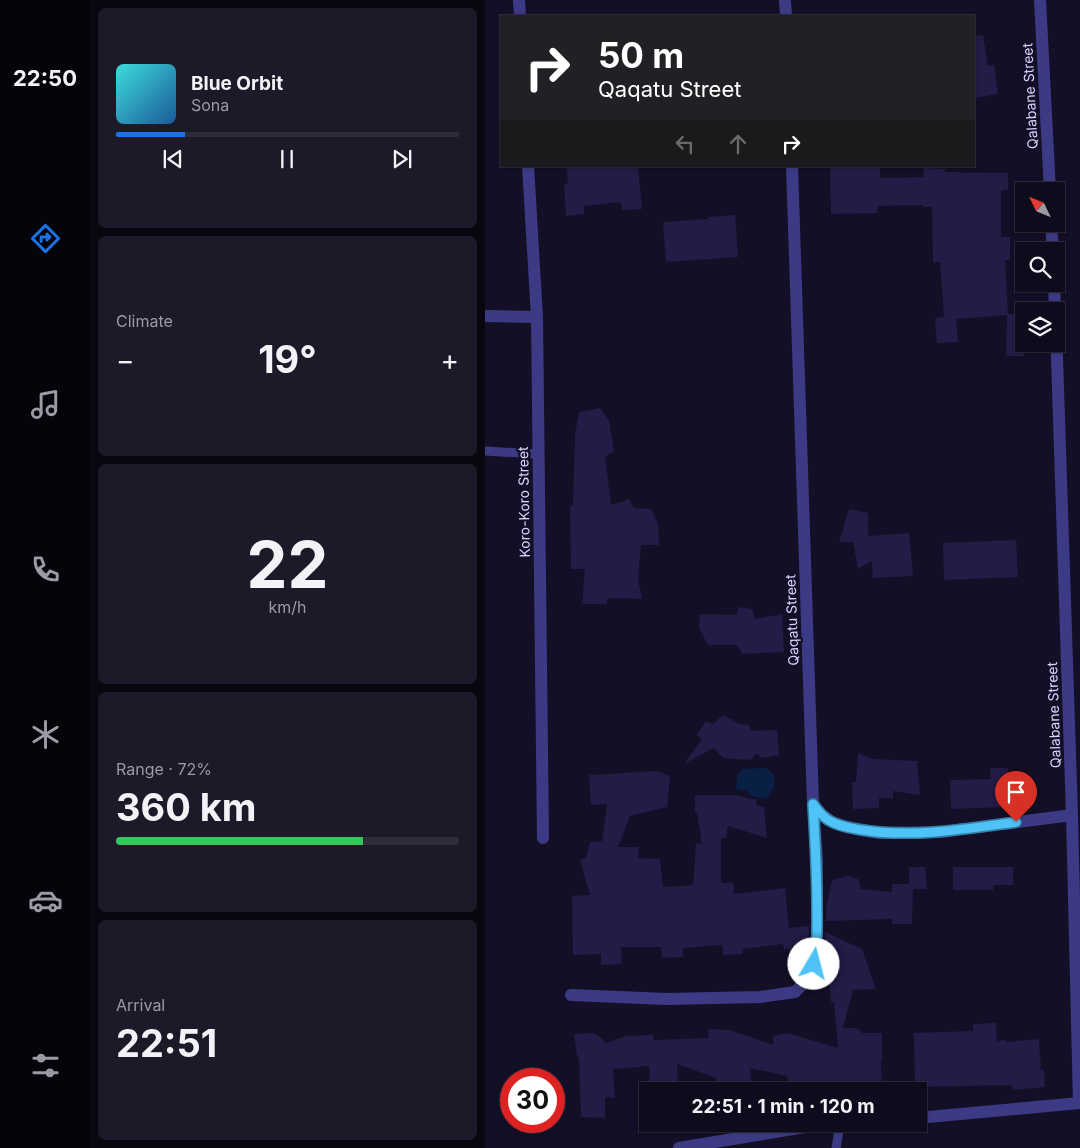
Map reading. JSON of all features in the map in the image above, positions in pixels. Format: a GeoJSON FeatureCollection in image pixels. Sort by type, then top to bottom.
{"type":"FeatureCollection","features":[{"type":"Feature","properties":{"kind":"street"},"geometry":{"type":"LineString","coordinates":[[519,0],[520,15]]}},
{"type":"Feature","properties":{"kind":"street"},"geometry":{"type":"LineString","coordinates":[[785,0],[786,15]]}},
{"type":"Feature","properties":{"kind":"street","name":"Qalabane Street"},"geometry":{"type":"LineString","coordinates":[[1040,0],[1050,182]]}},
{"type":"Feature","properties":{"kind":"street","name":"Koro-Koro Street"},"geometry":{"type":"LineString","coordinates":[[528,167],[537,317],[543,838]]}},
{"type":"Feature","properties":{"kind":"street","name":"Qaqatu Street"},"geometry":{"type":"LineString","coordinates":[[571,995],[667,999],[760,997],[795,992],[810,977],[817,950],[817,860],[813,804],[792,167]]}},
{"type":"Feature","properties":{"kind":"street"},"geometry":{"type":"LineString","coordinates":[[485,316],[537,317]]}},
{"type":"Feature","properties":{"kind":"street","name":"Qalabane Street"},"geometry":{"type":"LineString","coordinates":[[1057,352],[1080,1103]]}},
{"type":"Feature","properties":{"kind":"street"},"geometry":{"type":"LineString","coordinates":[[813,804],[822,815],[832,822],[847,827],[881,833],[941,832],[1072,815]]}},
{"type":"Feature","properties":{"kind":"street"},"geometry":{"type":"LineString","coordinates":[[927,1117],[1080,1103]]}},
{"type":"Feature","properties":{"kind":"street"},"geometry":{"type":"LineString","coordinates":[[679,1148],[775,1132]]}},
{"type":"Feature","properties":{"kind":"lane"},"geometry":{"type":"LineString","coordinates":[[485,451],[538,454]]}},
{"type":"Feature","properties":{"kind":"lane"},"geometry":{"type":"LineString","coordinates":[[836,1148],[839,1132]]}},
{"type":"Feature","properties":{"kind":"water"},"geometry":{"type":"Polygon","coordinates":[[[767,768],[774,775],[774,788],[766,799],[751,796],[747,791],[736,789],[737,776],[742,769],[767,768]]]}},
{"type":"Feature","properties":{"kind":"building"},"geometry":{"type":"Polygon","coordinates":[[[983,35],[988,66],[994,65],[998,94],[975,98],[975,36],[983,35]]]}},
{"type":"Feature","properties":{"kind":"building"},"geometry":{"type":"Polygon","coordinates":[[[566,167],[638,167],[642,209],[622,210],[621,202],[584,206],[584,214],[566,216],[564,185],[568,184],[566,167]]]}},
{"type":"Feature","properties":{"kind":"building"},"geometry":{"type":"Polygon","coordinates":[[[830,167],[880,167],[880,178],[923,177],[924,168],[945,169],[945,172],[960,173],[1008,173],[1008,190],[1001,190],[1001,237],[1010,237],[1010,260],[1005,260],[1008,314],[1015,314],[1015,352],[1024,352],[1024,356],[1006,356],[1007,315],[956,319],[958,342],[937,343],[935,318],[944,317],[940,262],[933,262],[932,207],[923,207],[923,205],[877,206],[877,213],[831,214],[830,167]]]}},
{"type":"Feature","properties":{"kind":"building"},"geometry":{"type":"Polygon","coordinates":[[[735,215],[738,257],[666,262],[663,222],[735,215]]]}},
{"type":"Feature","properties":{"kind":"building"},"geometry":{"type":"Polygon","coordinates":[[[600,408],[609,420],[614,451],[605,457],[611,505],[629,499],[634,508],[651,509],[658,524],[659,545],[641,545],[638,579],[642,599],[608,598],[606,604],[582,604],[585,569],[571,569],[570,506],[573,506],[575,435],[579,412],[600,408]]]}},
{"type":"Feature","properties":{"kind":"building"},"geometry":{"type":"Polygon","coordinates":[[[849,509],[868,513],[868,536],[909,533],[913,576],[873,578],[872,561],[858,569],[853,542],[839,542],[849,509]]]}},
{"type":"Feature","properties":{"kind":"building"},"geometry":{"type":"Polygon","coordinates":[[[1016,540],[1018,577],[944,580],[943,543],[1016,540]]]}},
{"type":"Feature","properties":{"kind":"building"},"geometry":{"type":"Polygon","coordinates":[[[739,607],[752,609],[755,619],[782,614],[784,652],[742,654],[737,645],[708,645],[699,628],[700,614],[736,615],[739,607]]]}},
{"type":"Feature","properties":{"kind":"building"},"geometry":{"type":"Polygon","coordinates":[[[723,715],[740,724],[749,725],[751,731],[777,730],[779,755],[762,758],[756,754],[750,760],[723,758],[714,748],[684,764],[702,739],[696,735],[706,721],[713,724],[723,715]]]}},
{"type":"Feature","properties":{"kind":"building"},"geometry":{"type":"Polygon","coordinates":[[[858,753],[873,759],[917,761],[920,795],[893,791],[893,798],[879,798],[879,808],[853,809],[852,782],[856,782],[858,753]]]}},
{"type":"Feature","properties":{"kind":"building"},"geometry":{"type":"Polygon","coordinates":[[[990,768],[1008,768],[1008,783],[1032,782],[1032,806],[951,809],[950,780],[991,779],[990,768]]]}},
{"type":"Feature","properties":{"kind":"building"},"geometry":{"type":"Polygon","coordinates":[[[657,771],[670,776],[667,807],[630,816],[618,847],[639,847],[638,858],[660,859],[663,887],[693,885],[696,843],[702,844],[697,813],[695,813],[695,795],[735,795],[756,800],[757,805],[764,807],[767,838],[728,826],[726,838],[721,838],[721,883],[733,882],[734,894],[785,888],[789,928],[809,926],[809,947],[784,950],[783,944],[742,949],[743,954],[723,955],[722,945],[683,948],[683,957],[662,958],[661,947],[621,947],[622,964],[601,965],[601,954],[573,955],[572,896],[590,895],[580,860],[586,858],[590,842],[602,841],[607,804],[591,805],[589,775],[657,771]]]}},
{"type":"Feature","properties":{"kind":"building"},"geometry":{"type":"Polygon","coordinates":[[[909,867],[925,867],[927,889],[913,889],[912,924],[892,924],[892,919],[826,921],[826,909],[832,880],[848,876],[858,879],[861,889],[892,892],[892,884],[909,884],[909,867]]]}},
{"type":"Feature","properties":{"kind":"building"},"geometry":{"type":"Polygon","coordinates":[[[953,867],[1013,867],[1013,885],[994,885],[993,890],[953,890],[953,867]]]}},
{"type":"Feature","properties":{"kind":"building"},"geometry":{"type":"Polygon","coordinates":[[[825,932],[862,949],[876,989],[853,990],[843,1028],[858,1028],[862,1033],[882,1033],[882,1082],[788,1082],[787,1076],[750,1068],[751,1082],[716,1082],[716,1078],[677,1064],[678,1082],[650,1082],[649,1066],[613,1069],[615,1098],[605,1097],[605,1118],[581,1117],[579,1058],[577,1056],[574,1034],[594,1033],[607,1043],[625,1036],[653,1035],[654,1040],[709,1038],[708,1029],[730,1030],[773,1045],[773,1036],[788,1033],[838,1048],[834,1002],[831,1002],[829,979],[835,978],[831,945],[825,945],[825,932]]]}},
{"type":"Feature","properties":{"kind":"building"},"geometry":{"type":"Polygon","coordinates":[[[996,1023],[997,1041],[1039,1039],[1041,1070],[1044,1070],[1045,1087],[1013,1090],[1012,1085],[927,1087],[927,1082],[915,1082],[914,1033],[973,1031],[973,1024],[996,1023]]]}},
{"type":"Feature","properties":{"kind":"route"},"geometry":{"type":"LineString","coordinates":[[814,964],[817,950],[817,860],[813,804],[822,815],[832,822],[847,827],[881,833],[941,832],[1016,822]]}}]}
